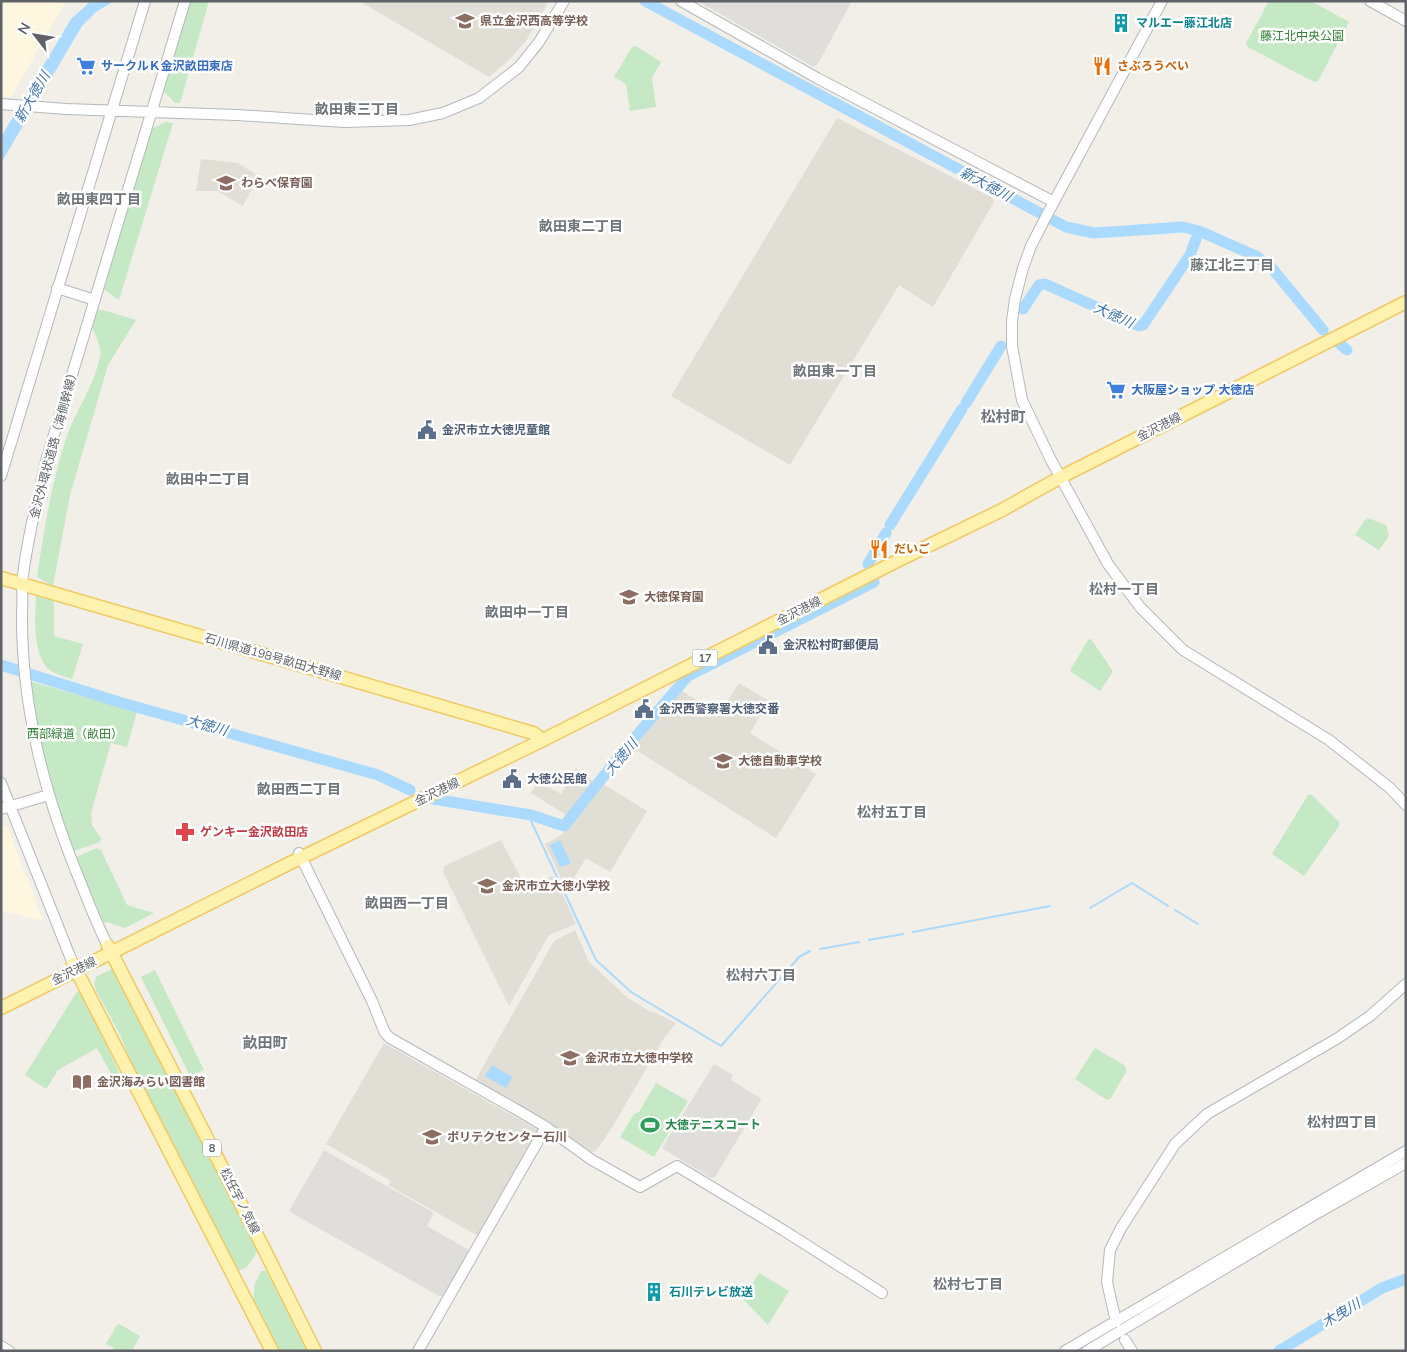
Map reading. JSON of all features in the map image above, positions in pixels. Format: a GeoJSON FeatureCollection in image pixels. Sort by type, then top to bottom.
{"type":"FeatureCollection","features":[{"type":"Feature","properties":{"kind":"main road","name":"金沢港線"},"geometry":{"type":"LineString","coordinates":[[1,1001],[541,738],[1406,296]]}},
{"type":"Feature","properties":{"kind":"main road","name":"金沢港線"},"geometry":{"type":"LineString","coordinates":[[1059,474],[1406,302]]}},
{"type":"Feature","properties":{"kind":"main road","name":"石川県道198号畝田大野線"},"geometry":{"type":"LineString","coordinates":[[1,578],[533,732],[541,738]]}},
{"type":"Feature","properties":{"kind":"main road","name":"松任宇ノ気線"},"geometry":{"type":"LineString","coordinates":[[110,949],[315,1351]]}},
{"type":"Feature","properties":{"kind":"main road","name":"金沢港線"},"geometry":{"type":"LineString","coordinates":[[1,1008],[74,967]]}},
{"type":"Feature","properties":{"kind":"main road"},"geometry":{"type":"LineString","coordinates":[[74,967],[272,1351]]}},
{"type":"Feature","properties":{"kind":"street"},"geometry":{"type":"LineString","coordinates":[[1,476],[145,1]]}},
{"type":"Feature","properties":{"kind":"street","name":"金沢外環状道路（海側幹線）"},"geometry":{"type":"LineString","coordinates":[[110,949],[70,857],[49,795],[35,740],[25,681],[22,584],[32,521],[46,461],[186,1]]}},
{"type":"Feature","properties":{"kind":"street"},"geometry":{"type":"LineString","coordinates":[[1,104],[36,108],[237,115],[344,122],[409,120],[443,114],[479,98],[519,67],[539,42],[564,1]]}},
{"type":"Feature","properties":{"kind":"street"},"geometry":{"type":"LineString","coordinates":[[681,1],[817,78],[1052,206]]}},
{"type":"Feature","properties":{"kind":"street"},"geometry":{"type":"LineString","coordinates":[[1162,1],[1031,246],[1015,299],[1012,346],[1022,400],[1059,474],[1108,564],[1140,607],[1183,650],[1329,740],[1390,788],[1406,804]]}},
{"type":"Feature","properties":{"kind":"street"},"geometry":{"type":"LineString","coordinates":[[1370,1],[1406,21]]}},
{"type":"Feature","properties":{"kind":"street"},"geometry":{"type":"LineString","coordinates":[[56,292],[95,300]]}},
{"type":"Feature","properties":{"kind":"street"},"geometry":{"type":"LineString","coordinates":[[1,783],[5,808],[74,967]]}},
{"type":"Feature","properties":{"kind":"street"},"geometry":{"type":"LineString","coordinates":[[5,808],[49,795]]}},
{"type":"Feature","properties":{"kind":"street"},"geometry":{"type":"LineString","coordinates":[[300,855],[372,1001],[385,1033],[390,1038],[546,1128],[592,1160],[640,1188],[677,1166],[882,1293]]}},
{"type":"Feature","properties":{"kind":"street"},"geometry":{"type":"LineString","coordinates":[[1116,1322],[1107,1282],[1110,1250],[1121,1228],[1175,1144],[1208,1114],[1338,1038],[1370,1016],[1406,984]]}},
{"type":"Feature","properties":{"kind":"street"},"geometry":{"type":"LineString","coordinates":[[418,1351],[546,1128]]}},
{"type":"Feature","properties":{"kind":"street"},"geometry":{"type":"LineString","coordinates":[[1065,1351],[1406,1151]]}},
{"type":"Feature","properties":{"kind":"street"},"geometry":{"type":"LineString","coordinates":[[1087,1351],[1314,1215],[1406,1163]]}},
{"type":"Feature","properties":{"kind":"street"},"geometry":{"type":"LineString","coordinates":[[1125,1340],[1132,1351]]}},
{"type":"Feature","properties":{"kind":"street"},"geometry":{"type":"LineString","coordinates":[[1,1346],[9,1351]]}},
{"type":"Feature","properties":{"kind":"shaded area"},"geometry":{"type":"Polygon","coordinates":[[[1,1],[66,1],[11,97],[1,96],[1,1]]]}},
{"type":"Feature","properties":{"kind":"shaded area","name":"県立金沢西高等学校"},"geometry":{"type":"Polygon","coordinates":[[[359,1],[549,1],[526,41],[510,59],[489,77],[359,1]]]}},
{"type":"Feature","properties":{"kind":"shaded area"},"geometry":{"type":"Polygon","coordinates":[[[697,1],[852,1],[819,62],[814,67],[697,1]]]}},
{"type":"Feature","properties":{"kind":"shaded area"},"geometry":{"type":"Polygon","coordinates":[[[837,118],[993,198],[994,202],[933,307],[899,285],[790,465],[671,396],[837,118]]]}},
{"type":"Feature","properties":{"kind":"shaded area","name":"わらべ保育園"},"geometry":{"type":"Polygon","coordinates":[[[201,159],[238,163],[259,176],[243,206],[217,191],[196,191],[201,159]]]}},
{"type":"Feature","properties":{"kind":"shaded area","name":"大徳自動車学校"},"geometry":{"type":"Polygon","coordinates":[[[739,683],[769,701],[750,733],[816,774],[776,838],[631,747],[681,690],[719,715],[739,683]]]}},
{"type":"Feature","properties":{"kind":"shaded area","name":"金沢市立大徳小学校"},"geometry":{"type":"Polygon","coordinates":[[[576,768],[594,782],[597,780],[647,811],[610,872],[586,858],[568,888],[561,891],[576,924],[549,935],[509,1006],[443,872],[444,866],[501,840],[526,888],[553,876],[557,884],[562,880],[545,844],[562,835],[573,819],[531,793],[538,781],[561,794],[576,768]]]}},
{"type":"Feature","properties":{"kind":"shaded area"},"geometry":{"type":"Polygon","coordinates":[[[1,824],[8,828],[43,921],[1,910],[1,824]]]}},
{"type":"Feature","properties":{"kind":"shaded area","name":"金沢市立大徳中学校"},"geometry":{"type":"Polygon","coordinates":[[[575,930],[589,962],[628,998],[651,1012],[676,1023],[664,1038],[613,1126],[596,1151],[592,1152],[546,1120],[476,1081],[554,941],[575,930]]]}},
{"type":"Feature","properties":{"kind":"shaded area","name":"ポリテクセンター石川"},"geometry":{"type":"Polygon","coordinates":[[[384,1043],[538,1130],[478,1236],[388,1185],[391,1181],[326,1144],[384,1043]]]}},
{"type":"Feature","properties":{"kind":"shaded area"},"geometry":{"type":"Polygon","coordinates":[[[714,1064],[733,1075],[731,1080],[761,1100],[715,1177],[711,1178],[662,1148],[714,1064]]]}},
{"type":"Feature","properties":{"kind":"shaded area"},"geometry":{"type":"Polygon","coordinates":[[[324,1150],[434,1213],[427,1226],[469,1250],[443,1296],[439,1296],[290,1212],[324,1150]]]}},
{"type":"Feature","properties":{"kind":"green space"},"geometry":{"type":"Polygon","coordinates":[[[189,1],[209,1],[180,103],[175,103],[162,89],[189,1]]]}},
{"type":"Feature","properties":{"kind":"green space","name":"藤江北中央公園"},"geometry":{"type":"Polygon","coordinates":[[[1269,1],[1311,1],[1349,22],[1318,81],[1314,82],[1248,47],[1246,43],[1269,1]]]}},
{"type":"Feature","properties":{"kind":"green space"},"geometry":{"type":"Polygon","coordinates":[[[636,46],[661,62],[652,78],[656,107],[630,111],[626,84],[614,77],[632,47],[636,46]]]}},
{"type":"Feature","properties":{"kind":"green space"},"geometry":{"type":"Polygon","coordinates":[[[166,122],[173,123],[119,300],[102,288],[149,130],[166,122]]]}},
{"type":"Feature","properties":{"kind":"green space"},"geometry":{"type":"Polygon","coordinates":[[[96,310],[103,310],[136,320],[108,365],[70,495],[53,586],[37,577],[48,509],[60,459],[69,431],[93,379],[100,357],[99,345],[91,325],[96,310]]]}},
{"type":"Feature","properties":{"kind":"green space"},"geometry":{"type":"Polygon","coordinates":[[[1368,518],[1386,525],[1389,536],[1379,550],[1355,535],[1368,518]]]}},
{"type":"Feature","properties":{"kind":"green space"},"geometry":{"type":"Polygon","coordinates":[[[36,595],[54,599],[54,636],[83,644],[72,679],[58,675],[50,670],[44,664],[40,655],[36,635],[36,595]]]}},
{"type":"Feature","properties":{"kind":"green space"},"geometry":{"type":"Polygon","coordinates":[[[1091,639],[1112,670],[1100,691],[1070,671],[1088,640],[1091,639]]]}},
{"type":"Feature","properties":{"kind":"green space","name":"西部緑道（畝田）"},"geometry":{"type":"Polygon","coordinates":[[[29,681],[137,712],[127,747],[111,743],[91,813],[92,825],[101,838],[100,842],[74,851],[52,788],[36,729],[29,681]]]}},
{"type":"Feature","properties":{"kind":"green space"},"geometry":{"type":"Polygon","coordinates":[[[1308,795],[1312,795],[1339,822],[1339,826],[1304,876],[1272,854],[1308,795]]]}},
{"type":"Feature","properties":{"kind":"green space"},"geometry":{"type":"Polygon","coordinates":[[[97,848],[101,850],[127,905],[154,913],[125,928],[107,922],[104,923],[76,857],[97,848]]]}},
{"type":"Feature","properties":{"kind":"green space"},"geometry":{"type":"Polygon","coordinates":[[[112,969],[258,1249],[250,1264],[244,1269],[236,1269],[96,990],[94,984],[96,977],[112,969]]]}},
{"type":"Feature","properties":{"kind":"green space"},"geometry":{"type":"Polygon","coordinates":[[[155,970],[204,1070],[190,1076],[141,977],[155,970]]]}},
{"type":"Feature","properties":{"kind":"green space"},"geometry":{"type":"Polygon","coordinates":[[[81,989],[124,1084],[118,1087],[97,1048],[56,1071],[46,1089],[25,1075],[76,993],[81,989]]]}},
{"type":"Feature","properties":{"kind":"green space"},"geometry":{"type":"Polygon","coordinates":[[[1095,1048],[1124,1065],[1127,1070],[1111,1098],[1107,1100],[1075,1079],[1095,1048]]]}},
{"type":"Feature","properties":{"kind":"green space","name":"大徳テニスコート"},"geometry":{"type":"Polygon","coordinates":[[[656,1083],[688,1101],[654,1157],[620,1137],[634,1114],[639,1112],[656,1083]]]}},
{"type":"Feature","properties":{"kind":"green space"},"geometry":{"type":"Polygon","coordinates":[[[261,1271],[266,1271],[309,1351],[278,1351],[254,1303],[254,1286],[261,1271]]]}},
{"type":"Feature","properties":{"kind":"green space"},"geometry":{"type":"Polygon","coordinates":[[[759,1273],[789,1291],[768,1325],[743,1299],[759,1273]]]}},
{"type":"Feature","properties":{"kind":"green space"},"geometry":{"type":"Polygon","coordinates":[[[119,1324],[140,1336],[132,1351],[113,1351],[114,1348],[106,1344],[119,1324]]]}},
{"type":"Feature","properties":{"kind":"water"},"geometry":{"type":"Polygon","coordinates":[[[91,1],[114,1],[96,12],[82,26],[1,163],[1,137],[71,19],[91,1]]]}},
{"type":"Feature","properties":{"kind":"water"},"geometry":{"type":"Polygon","coordinates":[[[560,840],[571,863],[560,867],[550,845],[560,840]]]}},
{"type":"Feature","properties":{"kind":"water"},"geometry":{"type":"Polygon","coordinates":[[[492,1065],[512,1077],[506,1088],[485,1076],[492,1065]]]}},
{"type":"Feature","properties":{"kind":"waterway","name":"新大徳川"},"geometry":{"type":"LineString","coordinates":[[645,1],[1066,227],[1094,233],[1183,227],[1199,231],[1256,256],[1271,267],[1323,330]]}},
{"type":"Feature","properties":{"kind":"waterway","name":"大徳川"},"geometry":{"type":"LineString","coordinates":[[1023,309],[1039,285],[1045,284],[1139,326],[1143,325],[1190,255],[1199,231]]}},
{"type":"Feature","properties":{"kind":"waterway","name":"新大徳川"},"geometry":{"type":"LineString","coordinates":[[1340,344],[1347,350]]}},
{"type":"Feature","properties":{"kind":"waterway","name":"大徳川"},"geometry":{"type":"LineString","coordinates":[[966,403],[1001,346]]}},
{"type":"Feature","properties":{"kind":"waterway","name":"大徳川"},"geometry":{"type":"LineString","coordinates":[[890,525],[962,409]]}},
{"type":"Feature","properties":{"kind":"waterway","name":"大徳川"},"geometry":{"type":"LineString","coordinates":[[868,564],[886,533]]}},
{"type":"Feature","properties":{"kind":"waterway","name":"大徳川"},"geometry":{"type":"LineString","coordinates":[[433,799],[531,815],[564,826],[630,743],[688,676],[874,582],[873,580]]}},
{"type":"Feature","properties":{"kind":"waterway","name":"大徳川"},"geometry":{"type":"LineString","coordinates":[[1,665],[119,702],[378,775],[410,790]]}},
{"type":"Feature","properties":{"kind":"waterway"},"geometry":{"type":"LineString","coordinates":[[531,815],[531,821],[596,960],[631,992],[721,1046],[799,957],[810,951]]}},
{"type":"Feature","properties":{"kind":"waterway"},"geometry":{"type":"LineString","coordinates":[[1090,908],[1132,883],[1168,906]]}},
{"type":"Feature","properties":{"kind":"waterway"},"geometry":{"type":"LineString","coordinates":[[913,932],[1050,906]]}},
{"type":"Feature","properties":{"kind":"waterway"},"geometry":{"type":"LineString","coordinates":[[1175,910],[1198,924]]}},
{"type":"Feature","properties":{"kind":"waterway"},"geometry":{"type":"LineString","coordinates":[[869,940],[903,934]]}},
{"type":"Feature","properties":{"kind":"waterway"},"geometry":{"type":"LineString","coordinates":[[820,949],[859,942]]}},
{"type":"Feature","properties":{"kind":"waterway","name":"木曳川"},"geometry":{"type":"LineString","coordinates":[[1279,1351],[1382,1288],[1406,1279]]}},
{"type":"Feature","properties":{"kind":"place","name":"県立金沢西高等学校"},"geometry":{"type":"Point","coordinates":[465,21]}},
{"type":"Feature","properties":{"kind":"place","name":"マルエー藤江北店"},"geometry":{"type":"Point","coordinates":[1121,23]}},
{"type":"Feature","properties":{"kind":"place","name":"サークルＫ金沢畝田東店"},"geometry":{"type":"Point","coordinates":[86,66]}},
{"type":"Feature","properties":{"kind":"place","name":"さぶろうべい"},"geometry":{"type":"Point","coordinates":[1102,66]}},
{"type":"Feature","properties":{"kind":"place","name":"わらべ保育園"},"geometry":{"type":"Point","coordinates":[226,183]}},
{"type":"Feature","properties":{"kind":"place","name":"大阪屋ショップ 大徳店"},"geometry":{"type":"Point","coordinates":[1116,390]}},
{"type":"Feature","properties":{"kind":"place","name":"金沢市立大徳児童館"},"geometry":{"type":"Point","coordinates":[427,430]}},
{"type":"Feature","properties":{"kind":"place","name":"だいご"},"geometry":{"type":"Point","coordinates":[879,549]}},
{"type":"Feature","properties":{"kind":"place","name":"大徳保育園"},"geometry":{"type":"Point","coordinates":[629,597]}},
{"type":"Feature","properties":{"kind":"place","name":"金沢松村町郵便局"},"geometry":{"type":"Point","coordinates":[768,645]}},
{"type":"Feature","properties":{"kind":"place","name":"金沢西警察署大徳交番"},"geometry":{"type":"Point","coordinates":[644,709]}},
{"type":"Feature","properties":{"kind":"place","name":"大徳自動車学校"},"geometry":{"type":"Point","coordinates":[723,761]}},
{"type":"Feature","properties":{"kind":"place","name":"大徳公民館"},"geometry":{"type":"Point","coordinates":[512,779]}},
{"type":"Feature","properties":{"kind":"place","name":"ゲンキー金沢畝田店"},"geometry":{"type":"Point","coordinates":[185,832]}},
{"type":"Feature","properties":{"kind":"place","name":"金沢市立大徳小学校"},"geometry":{"type":"Point","coordinates":[487,886]}},
{"type":"Feature","properties":{"kind":"place","name":"金沢市立大徳中学校"},"geometry":{"type":"Point","coordinates":[570,1058]}},
{"type":"Feature","properties":{"kind":"place","name":"金沢海みらい図書館"},"geometry":{"type":"Point","coordinates":[82,1082]}},
{"type":"Feature","properties":{"kind":"place","name":"大徳テニスコート"},"geometry":{"type":"Point","coordinates":[650,1125]}},
{"type":"Feature","properties":{"kind":"place","name":"ポリテクセンター石川"},"geometry":{"type":"Point","coordinates":[432,1137]}},
{"type":"Feature","properties":{"kind":"place","name":"石川テレビ放送"},"geometry":{"type":"Point","coordinates":[654,1292]}},
{"type":"Feature","properties":{"kind":"district","name":"畝田東三丁目"},"geometry":{"type":"Point","coordinates":[357,109]}},
{"type":"Feature","properties":{"kind":"district","name":"畝田東四丁目"},"geometry":{"type":"Point","coordinates":[99,199]}},
{"type":"Feature","properties":{"kind":"district","name":"畝田東二丁目"},"geometry":{"type":"Point","coordinates":[581,226]}},
{"type":"Feature","properties":{"kind":"district","name":"藤江北三丁目"},"geometry":{"type":"Point","coordinates":[1232,265]}},
{"type":"Feature","properties":{"kind":"district","name":"畝田東一丁目"},"geometry":{"type":"Point","coordinates":[835,371]}},
{"type":"Feature","properties":{"kind":"district","name":"松村町"},"geometry":{"type":"Point","coordinates":[1003,417]}},
{"type":"Feature","properties":{"kind":"district","name":"畝田中二丁目"},"geometry":{"type":"Point","coordinates":[208,479]}},
{"type":"Feature","properties":{"kind":"district","name":"松村一丁目"},"geometry":{"type":"Point","coordinates":[1124,589]}},
{"type":"Feature","properties":{"kind":"district","name":"畝田中一丁目"},"geometry":{"type":"Point","coordinates":[527,612]}},
{"type":"Feature","properties":{"kind":"district","name":"畝田西二丁目"},"geometry":{"type":"Point","coordinates":[299,789]}},
{"type":"Feature","properties":{"kind":"district","name":"松村五丁目"},"geometry":{"type":"Point","coordinates":[892,812]}},
{"type":"Feature","properties":{"kind":"district","name":"畝田西一丁目"},"geometry":{"type":"Point","coordinates":[407,903]}},
{"type":"Feature","properties":{"kind":"district","name":"松村六丁目"},"geometry":{"type":"Point","coordinates":[761,975]}},
{"type":"Feature","properties":{"kind":"district","name":"畝田町"},"geometry":{"type":"Point","coordinates":[265,1043]}},
{"type":"Feature","properties":{"kind":"district","name":"松村四丁目"},"geometry":{"type":"Point","coordinates":[1342,1122]}},
{"type":"Feature","properties":{"kind":"district","name":"松村七丁目"},"geometry":{"type":"Point","coordinates":[968,1284]}}]}
